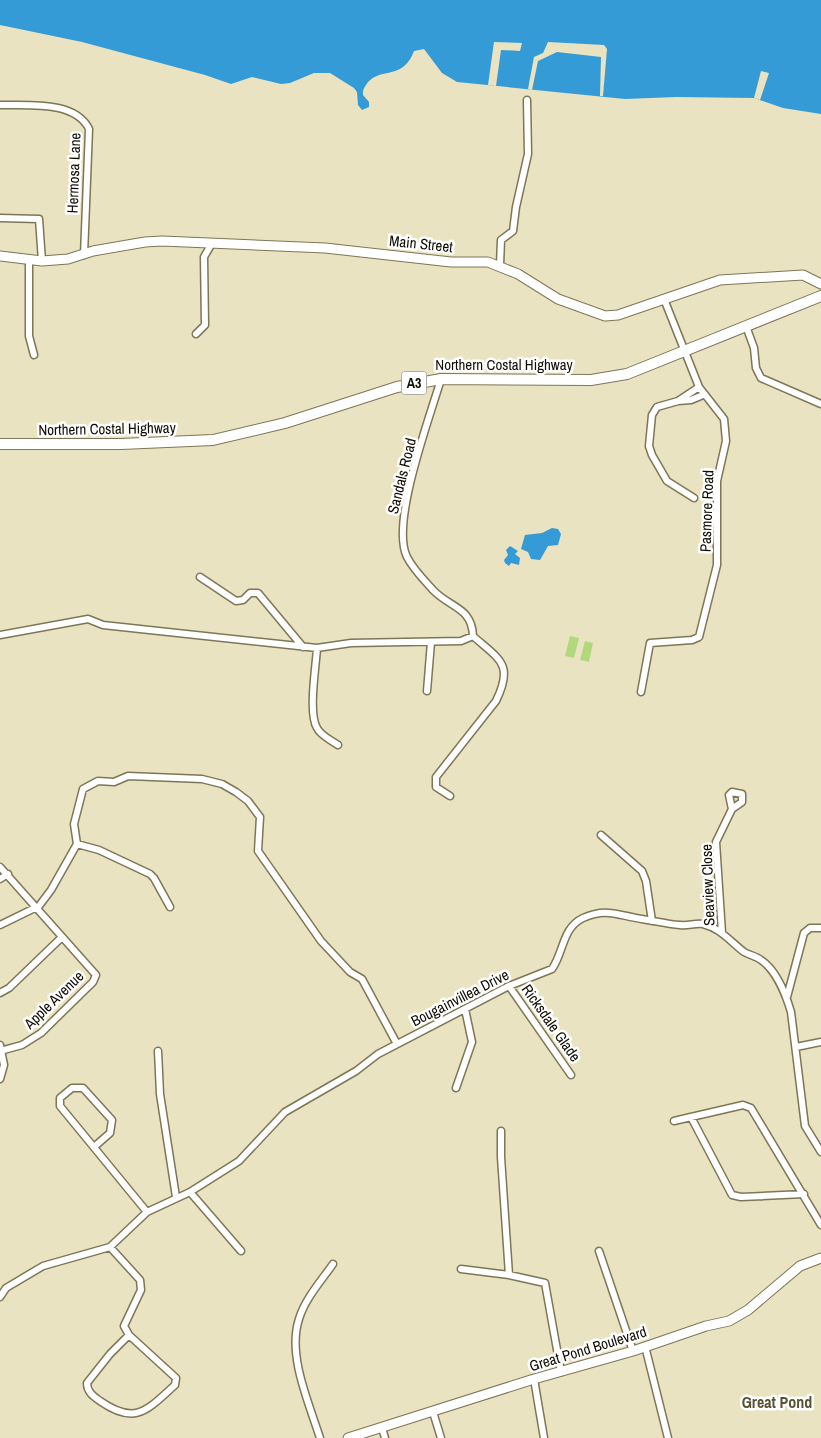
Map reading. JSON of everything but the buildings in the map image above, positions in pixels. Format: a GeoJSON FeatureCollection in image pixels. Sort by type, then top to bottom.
{"type":"FeatureCollection","features":[{"type":"Feature","properties":{"kind":"main road","name":"Northern Costal Highway"},"geometry":{"type":"LineString","coordinates":[[0,444],[121,444],[213,440],[285,423],[397,387],[441,379],[592,380],[627,374],[821,296]]}},
{"type":"Feature","properties":{"kind":"street"},"geometry":{"type":"LineString","coordinates":[[500,265],[501,240],[513,231],[516,207],[528,154],[527,100]]}},
{"type":"Feature","properties":{"kind":"street","name":"Hermosa Lane"},"geometry":{"type":"LineString","coordinates":[[0,106],[50,107],[73,113],[85,121],[89,129],[84,255]]}},
{"type":"Feature","properties":{"kind":"street"},"geometry":{"type":"LineString","coordinates":[[0,218],[39,218],[42,261]]}},
{"type":"Feature","properties":{"kind":"street","name":"Main Street"},"geometry":{"type":"LineString","coordinates":[[0,256],[42,261],[68,259],[145,242],[325,248],[451,262],[473,261],[500,265],[527,278],[558,299],[605,316],[618,315],[720,280],[733,278],[803,275],[821,284]]}},
{"type":"Feature","properties":{"kind":"street"},"geometry":{"type":"LineString","coordinates":[[196,334],[205,325],[204,257],[211,245]]}},
{"type":"Feature","properties":{"kind":"street"},"geometry":{"type":"LineString","coordinates":[[29,260],[29,336],[34,356]]}},
{"type":"Feature","properties":{"kind":"street","name":"Pasmore Road"},"geometry":{"type":"LineString","coordinates":[[640,692],[650,642],[692,640],[699,637],[717,565],[717,481],[726,441],[724,419],[703,395],[664,300]]}},
{"type":"Feature","properties":{"kind":"street"},"geometry":{"type":"LineString","coordinates":[[746,326],[754,348],[756,368],[761,378],[821,404]]}},
{"type":"Feature","properties":{"kind":"street","name":"Sandals Road"},"geometry":{"type":"LineString","coordinates":[[441,379],[407,500],[403,539],[407,556],[422,578],[440,597],[467,614],[473,624],[474,636]]}},
{"type":"Feature","properties":{"kind":"street"},"geometry":{"type":"LineString","coordinates":[[678,401],[699,387]]}},
{"type":"Feature","properties":{"kind":"street"},"geometry":{"type":"LineString","coordinates":[[694,498],[666,481],[649,446],[652,414],[657,407],[678,401],[691,400],[703,395]]}},
{"type":"Feature","properties":{"kind":"street"},"geometry":{"type":"LineString","coordinates":[[200,577],[236,601],[243,600],[250,593],[258,593],[303,647]]}},
{"type":"Feature","properties":{"kind":"street"},"geometry":{"type":"LineString","coordinates":[[0,634],[88,619],[103,625],[318,648],[351,644],[461,641],[474,636],[500,660],[505,670],[504,679],[496,701],[436,777],[436,788],[450,796]]}},
{"type":"Feature","properties":{"kind":"street"},"geometry":{"type":"LineString","coordinates":[[427,691],[431,642]]}},
{"type":"Feature","properties":{"kind":"street"},"geometry":{"type":"LineString","coordinates":[[318,648],[313,711],[315,726],[321,734],[338,745]]}},
{"type":"Feature","properties":{"kind":"street"},"geometry":{"type":"LineString","coordinates":[[0,925],[36,907],[51,890],[77,844],[74,824],[77,805],[83,789],[98,781],[114,782],[128,776],[179,777],[222,784],[248,801],[260,816],[258,851],[321,941],[350,972],[362,979],[397,1044]]}},
{"type":"Feature","properties":{"kind":"street","name":"Seaview Close"},"geometry":{"type":"LineString","coordinates":[[722,933],[716,842],[732,809]]}},
{"type":"Feature","properties":{"kind":"street"},"geometry":{"type":"LineString","coordinates":[[601,835],[642,871],[646,880],[652,921]]}},
{"type":"Feature","properties":{"kind":"street"},"geometry":{"type":"LineString","coordinates":[[77,844],[98,850],[150,874],[170,907]]}},
{"type":"Feature","properties":{"kind":"street"},"geometry":{"type":"LineString","coordinates":[[0,866],[62,938],[8,988],[0,993]]}},
{"type":"Feature","properties":{"kind":"street"},"geometry":{"type":"LineString","coordinates":[[0,878],[8,874]]}},
{"type":"Feature","properties":{"kind":"street","name":"Bougainvillea Drive"},"geometry":{"type":"LineString","coordinates":[[0,1297],[12,1284],[43,1266],[110,1247],[147,1212],[190,1192],[239,1161],[270,1125],[285,1112],[397,1044],[509,986],[552,968],[556,963],[567,933],[581,919],[601,912],[614,912],[628,917],[681,925],[704,924],[722,933],[745,952],[760,959],[769,966],[787,997],[792,1012],[805,1126],[821,1152]]}},
{"type":"Feature","properties":{"kind":"street"},"geometry":{"type":"LineString","coordinates":[[787,997],[804,933],[810,928],[821,928]]}},
{"type":"Feature","properties":{"kind":"street","name":"Apple Avenue"},"geometry":{"type":"LineString","coordinates":[[1,1049],[22,1045],[41,1033],[93,982],[96,975],[62,938]]}},
{"type":"Feature","properties":{"kind":"street","name":"Ricksdale Glade"},"geometry":{"type":"LineString","coordinates":[[509,986],[571,1075]]}},
{"type":"Feature","properties":{"kind":"street"},"geometry":{"type":"LineString","coordinates":[[456,1088],[472,1042],[465,1009]]}},
{"type":"Feature","properties":{"kind":"street"},"geometry":{"type":"LineString","coordinates":[[796,1047],[821,1042]]}},
{"type":"Feature","properties":{"kind":"street"},"geometry":{"type":"LineString","coordinates":[[0,1079],[4,1065],[1,1049]]}},
{"type":"Feature","properties":{"kind":"street"},"geometry":{"type":"LineString","coordinates":[[158,1051],[160,1094],[176,1197]]}},
{"type":"Feature","properties":{"kind":"street"},"geometry":{"type":"LineString","coordinates":[[94,1147],[110,1133],[112,1120],[83,1088],[72,1088],[60,1098],[60,1106],[147,1212]]}},
{"type":"Feature","properties":{"kind":"street"},"geometry":{"type":"LineString","coordinates":[[674,1121],[743,1105],[751,1108],[821,1225]]}},
{"type":"Feature","properties":{"kind":"street"},"geometry":{"type":"LineString","coordinates":[[691,1117],[732,1195],[741,1198],[804,1194]]}},
{"type":"Feature","properties":{"kind":"street"},"geometry":{"type":"LineString","coordinates":[[501,1131],[509,1275]]}},
{"type":"Feature","properties":{"kind":"street"},"geometry":{"type":"LineString","coordinates":[[190,1192],[241,1251]]}},
{"type":"Feature","properties":{"kind":"street"},"geometry":{"type":"LineString","coordinates":[[110,1247],[140,1280],[141,1290],[124,1326],[128,1335],[176,1378],[175,1384],[147,1411],[136,1414],[117,1411],[92,1396],[87,1389],[87,1383],[128,1335]]}},
{"type":"Feature","properties":{"kind":"street"},"geometry":{"type":"LineString","coordinates":[[599,1251],[633,1351]]}},
{"type":"Feature","properties":{"kind":"street","name":"Great Pond Boulevard"},"geometry":{"type":"LineString","coordinates":[[348,1438],[534,1379],[633,1351],[739,1316],[800,1266],[821,1258]]}},
{"type":"Feature","properties":{"kind":"street"},"geometry":{"type":"LineString","coordinates":[[320,1438],[294,1346],[298,1320],[307,1301],[333,1264]]}},
{"type":"Feature","properties":{"kind":"street"},"geometry":{"type":"LineString","coordinates":[[462,1269],[545,1282],[561,1372]]}},
{"type":"Feature","properties":{"kind":"street"},"geometry":{"type":"LineString","coordinates":[[645,1346],[668,1438]]}},
{"type":"Feature","properties":{"kind":"street"},"geometry":{"type":"LineString","coordinates":[[534,1379],[544,1438]]}},
{"type":"Feature","properties":{"kind":"street"},"geometry":{"type":"LineString","coordinates":[[434,1412],[441,1438]]}},
{"type":"Feature","properties":{"kind":"street"},"geometry":{"type":"LineString","coordinates":[[382,1428],[385,1438]]}},
{"type":"Feature","properties":{"kind":"green space"},"geometry":{"type":"Polygon","coordinates":[[[570,636],[579,638],[574,658],[565,656],[570,636]]]}},
{"type":"Feature","properties":{"kind":"green space"},"geometry":{"type":"Polygon","coordinates":[[[585,641],[593,643],[589,662],[580,660],[585,641]]]}},
{"type":"Feature","properties":{"kind":"water"},"geometry":{"type":"Polygon","coordinates":[[[0,0],[821,0],[821,114],[783,108],[754,98],[676,97],[625,99],[457,82],[442,73],[424,49],[414,51],[409,61],[402,68],[374,77],[368,82],[363,95],[369,102],[369,107],[362,110],[358,105],[357,92],[354,88],[330,73],[314,73],[290,83],[281,84],[252,77],[231,84],[205,75],[82,42],[0,25],[0,0]]]}},
{"type":"Feature","properties":{"kind":"water"},"geometry":{"type":"Polygon","coordinates":[[[552,528],[558,529],[561,534],[558,545],[548,546],[540,560],[531,559],[528,552],[521,549],[525,535],[542,533],[552,528]]]}},
{"type":"Feature","properties":{"kind":"water"},"geometry":{"type":"Polygon","coordinates":[[[510,546],[518,551],[515,554],[520,558],[519,565],[511,563],[509,566],[505,563],[504,560],[508,555],[506,550],[510,546]]]}},
{"type":"Feature","properties":{"kind":"pier"},"geometry":{"type":"Polygon","coordinates":[[[494,42],[522,43],[520,51],[501,50],[496,86],[488,85],[494,42]]]}},
{"type":"Feature","properties":{"kind":"pier"},"geometry":{"type":"Polygon","coordinates":[[[548,42],[604,45],[607,49],[603,96],[600,96],[601,57],[557,52],[538,61],[532,90],[528,89],[534,57],[543,53],[548,42]]]}},
{"type":"Feature","properties":{"kind":"pier"},"geometry":{"type":"Polygon","coordinates":[[[761,71],[769,73],[760,100],[754,98],[761,71]]]}},
{"type":"Feature","properties":{"kind":"district","name":"Great Pond"},"geometry":{"type":"Point","coordinates":[777,1402]}}]}
